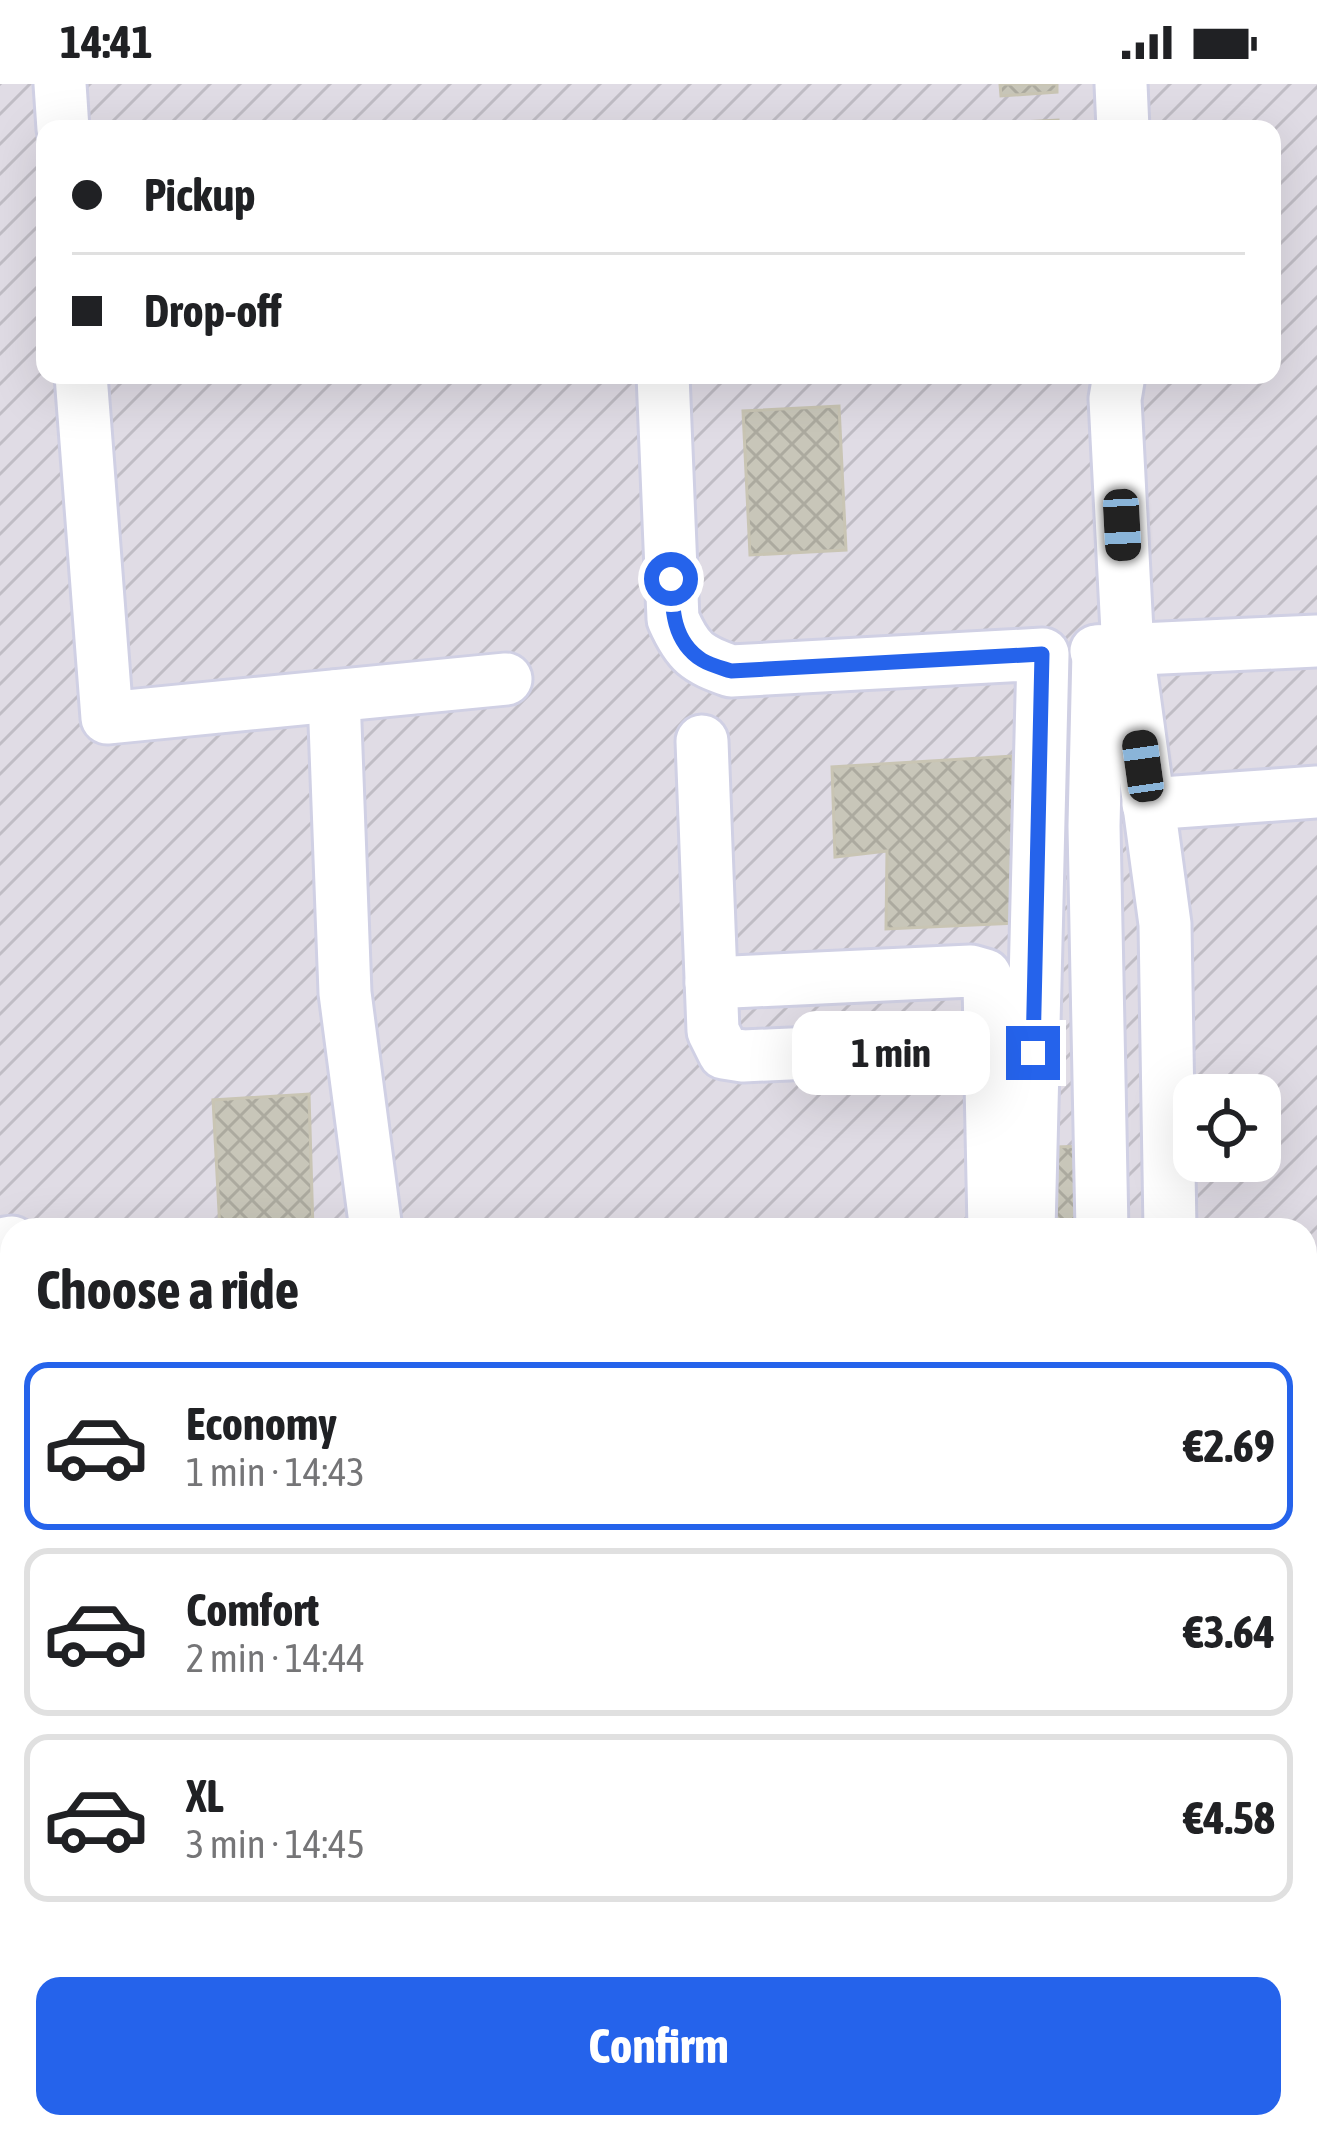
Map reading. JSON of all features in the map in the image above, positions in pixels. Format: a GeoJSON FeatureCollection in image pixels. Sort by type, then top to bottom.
{"type":"FeatureCollection","features":[{"type":"Feature","properties":{"kind":"lane"},"geometry":{"type":"LineString","coordinates":[[60,84],[62,120]]}},
{"type":"Feature","properties":{"kind":"lane"},"geometry":{"type":"LineString","coordinates":[[1121,84],[1123,120]]}},
{"type":"Feature","properties":{"kind":"lane"},"geometry":{"type":"LineString","coordinates":[[82,384],[106,718],[506,680]]}},
{"type":"Feature","properties":{"kind":"lane"},"geometry":{"type":"LineString","coordinates":[[663,384],[673,620],[701,660],[731,671],[1317,641]]}},
{"type":"Feature","properties":{"kind":"lane"},"geometry":{"type":"LineString","coordinates":[[1102,1218],[1094,826],[1113,651],[1118,384]]}},
{"type":"Feature","properties":{"kind":"lane"},"geometry":{"type":"LineString","coordinates":[[1113,651],[1148,804],[1165,924],[1170,1218]]}},
{"type":"Feature","properties":{"kind":"lane"},"geometry":{"type":"LineString","coordinates":[[1029,1218],[1042,654]]}},
{"type":"Feature","properties":{"kind":"lane"},"geometry":{"type":"LineString","coordinates":[[334,696],[345,994],[374,1218]]}},
{"type":"Feature","properties":{"kind":"lane"},"geometry":{"type":"LineString","coordinates":[[702,741],[713,1031],[724,1053],[992,1045]]}},
{"type":"Feature","properties":{"kind":"lane"},"geometry":{"type":"LineString","coordinates":[[1148,804],[1317,793]]}},
{"type":"Feature","properties":{"kind":"lane"},"geometry":{"type":"LineString","coordinates":[[711,983],[985,975],[992,1045],[994,1218]]}},
{"type":"Feature","properties":{"kind":"shaded area"},"geometry":{"type":"Polygon","coordinates":[[[0,84],[1317,84],[1317,1218],[0,1218],[0,84]]]}},
{"type":"Feature","properties":{"kind":"building"},"geometry":{"type":"Polygon","coordinates":[[[1000,84],[1057,84],[1057,92],[1001,96],[1000,84]]]}},
{"type":"Feature","properties":{"kind":"building"},"geometry":{"type":"Polygon","coordinates":[[[839,406],[846,550],[750,555],[743,411],[839,406]]]}},
{"type":"Feature","properties":{"kind":"building"},"geometry":{"type":"Polygon","coordinates":[[[1012,756],[1020,923],[886,929],[887,851],[835,857],[832,767],[1012,756]]]}},
{"type":"Feature","properties":{"kind":"building"},"geometry":{"type":"Polygon","coordinates":[[[309,1094],[313,1218],[219,1218],[213,1100],[309,1094]]]}},
{"type":"Feature","properties":{"kind":"building"},"geometry":{"type":"Polygon","coordinates":[[[1095,1146],[1097,1218],[1054,1218],[1053,1147],[1095,1146]]]}},
{"type":"Feature","properties":{"kind":"route"},"geometry":{"type":"LineString","coordinates":[[671,579],[673,620],[682,639],[701,660],[731,671],[1042,654],[1033,1053]]}}]}
